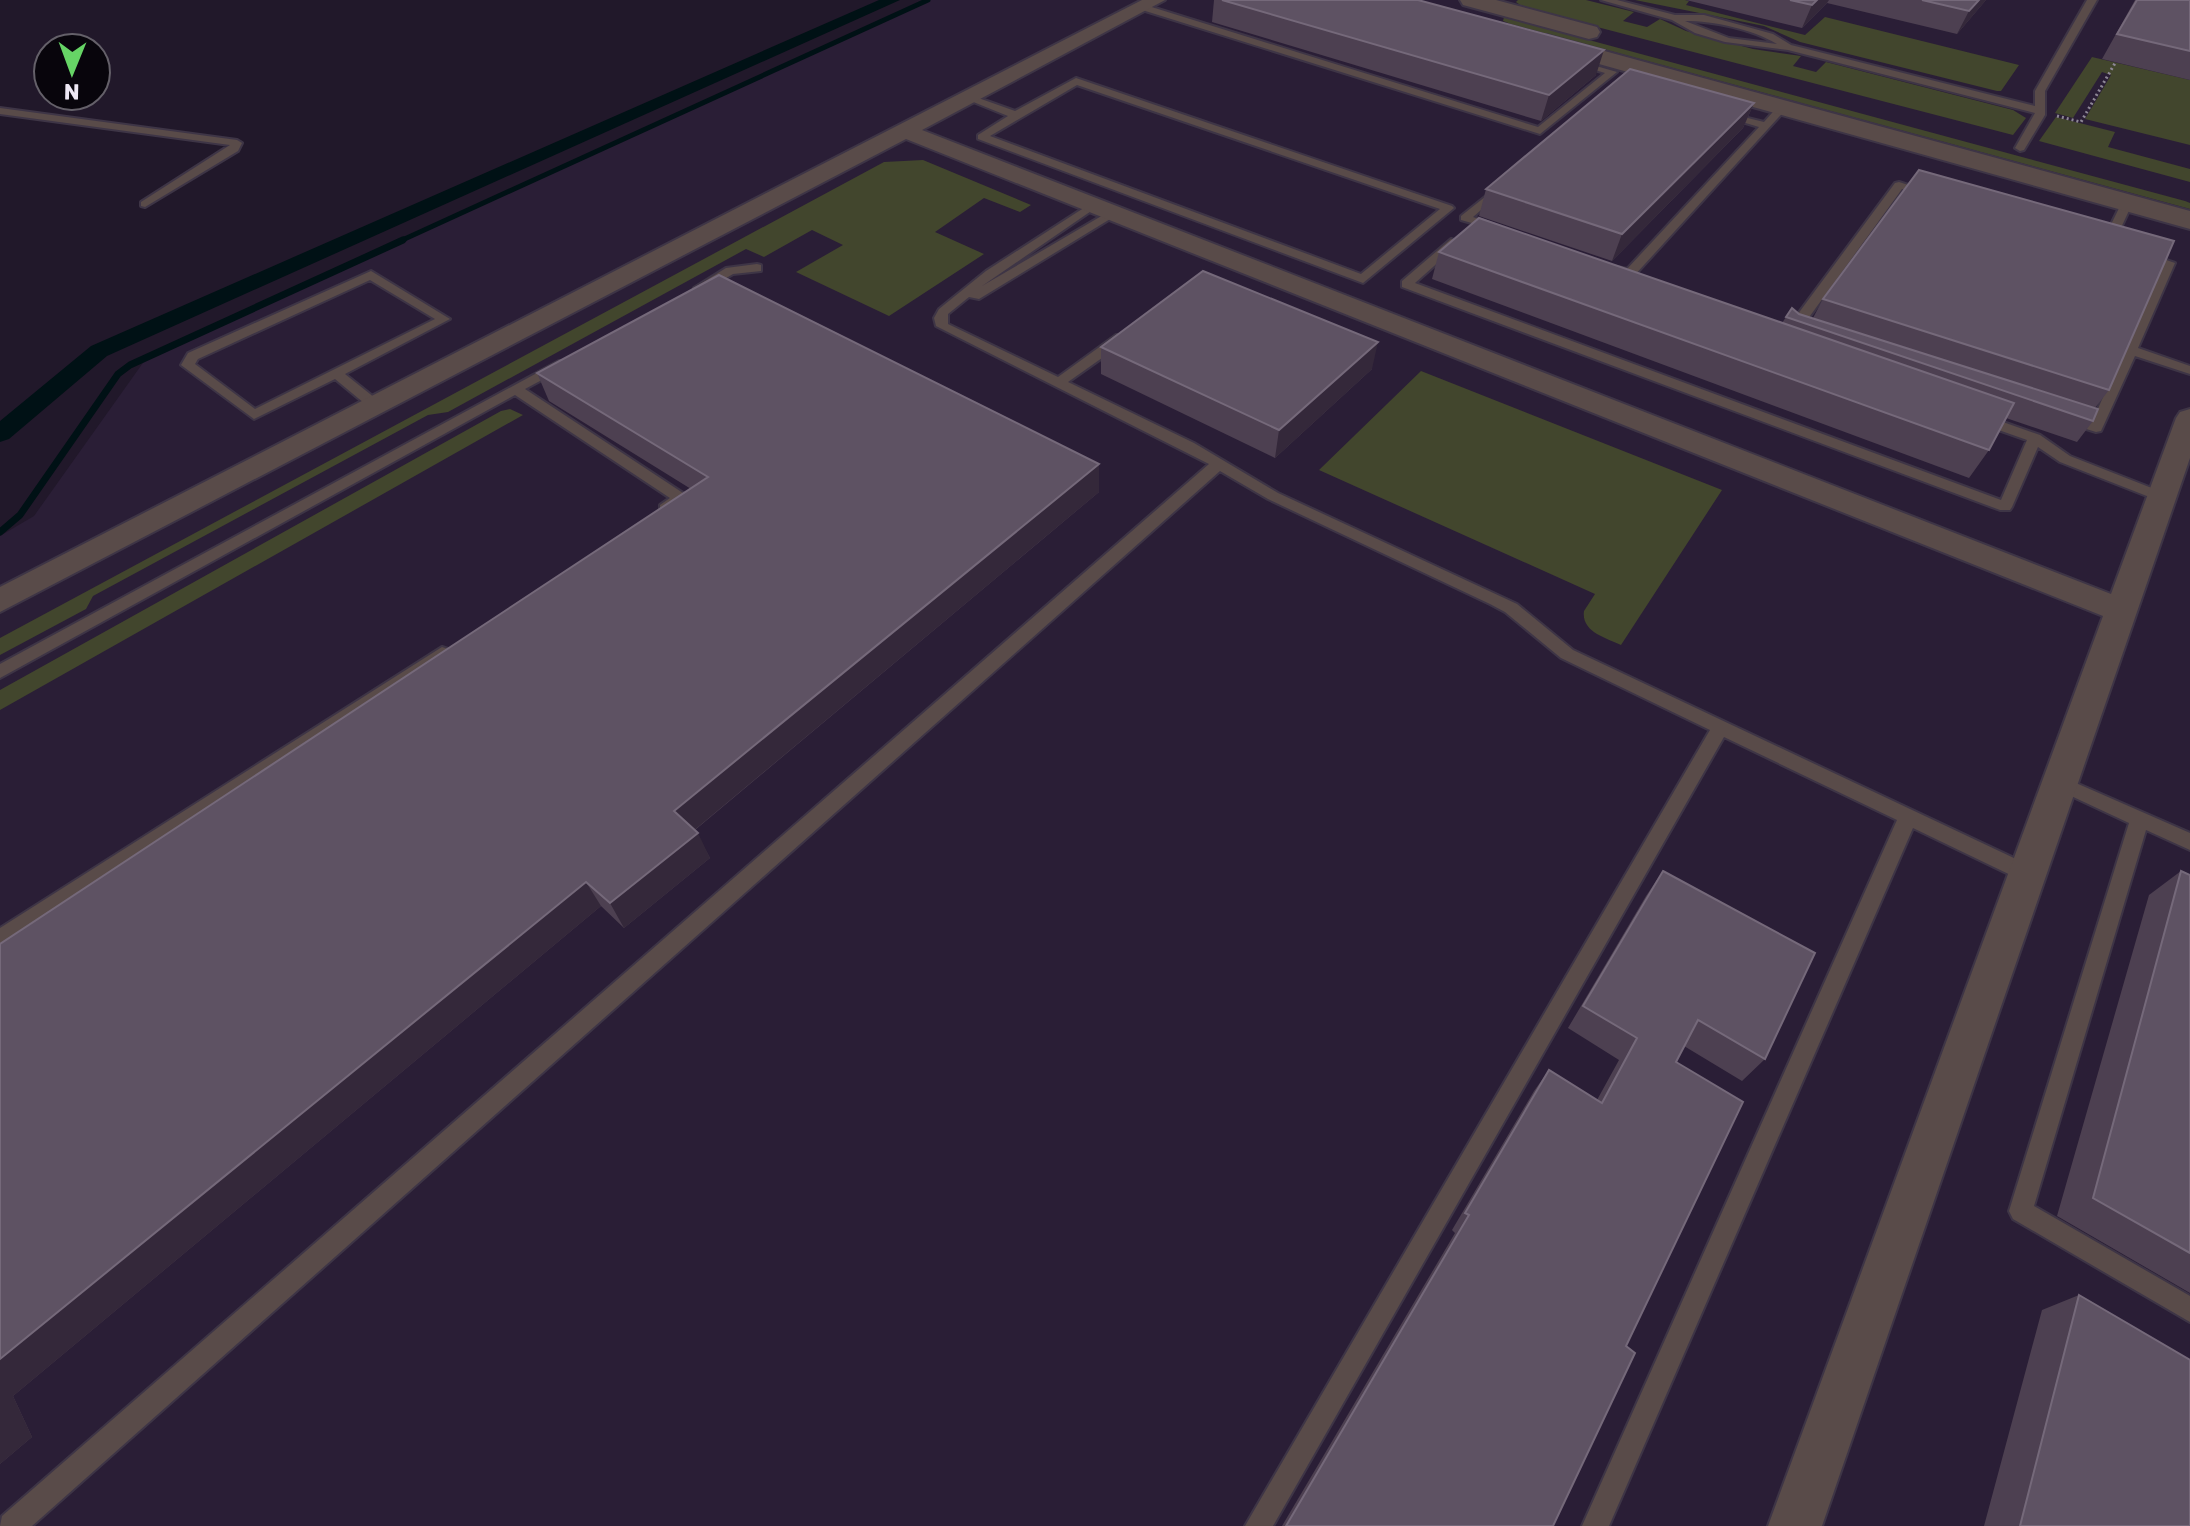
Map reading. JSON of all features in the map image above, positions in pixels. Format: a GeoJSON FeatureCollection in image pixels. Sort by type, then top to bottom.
{"type":"FeatureCollection","features":[{"type":"Feature","properties":{"kind":"street"},"geometry":{"type":"LineString","coordinates":[[0,601],[1149,4]]}},
{"type":"Feature","properties":{"kind":"street"},"geometry":{"type":"LineString","coordinates":[[1475,8],[1775,117],[2190,220]]}},
{"type":"Feature","properties":{"kind":"street"},"geometry":{"type":"LineString","coordinates":[[1475,8],[2051,156]]}},
{"type":"Feature","properties":{"kind":"street"},"geometry":{"type":"LineString","coordinates":[[903,130],[2121,610]]}},
{"type":"Feature","properties":{"kind":"street"},"geometry":{"type":"LineString","coordinates":[[1795,1526],[2190,418]]}},
{"type":"Feature","properties":{"kind":"lane"},"geometry":{"type":"LineString","coordinates":[[1606,0],[1675,18],[1693,30],[1759,46],[1788,47],[2041,111]]}},
{"type":"Feature","properties":{"kind":"lane"},"geometry":{"type":"LineString","coordinates":[[2020,148],[2041,111],[2040,91],[2092,0]]}},
{"type":"Feature","properties":{"kind":"lane"},"geometry":{"type":"LineString","coordinates":[[1149,4],[1194,23],[1540,131],[1612,72],[1536,51]]}},
{"type":"Feature","properties":{"kind":"lane"},"geometry":{"type":"LineString","coordinates":[[1194,23],[1205,18]]}},
{"type":"Feature","properties":{"kind":"lane"},"geometry":{"type":"LineString","coordinates":[[966,97],[1016,115],[1076,81],[1448,208],[1363,279],[982,137],[1016,115]]}},
{"type":"Feature","properties":{"kind":"lane"},"geometry":{"type":"LineString","coordinates":[[1709,109],[1775,117]]}},
{"type":"Feature","properties":{"kind":"lane"},"geometry":{"type":"LineString","coordinates":[[0,111],[237,143],[234,149],[145,204]]}},
{"type":"Feature","properties":{"kind":"lane"},"geometry":{"type":"LineString","coordinates":[[1599,264],[1629,274],[1775,117]]}},
{"type":"Feature","properties":{"kind":"lane"},"geometry":{"type":"LineString","coordinates":[[1510,233],[1465,218],[1514,177]]}},
{"type":"Feature","properties":{"kind":"lane"},"geometry":{"type":"LineString","coordinates":[[1809,334],[1794,329],[1899,185],[1943,198]]}},
{"type":"Feature","properties":{"kind":"lane"},"geometry":{"type":"LineString","coordinates":[[2118,248],[2127,202]]}},
{"type":"Feature","properties":{"kind":"lane"},"geometry":{"type":"LineString","coordinates":[[948,309],[1002,283],[1104,209]]}},
{"type":"Feature","properties":{"kind":"lane"},"geometry":{"type":"LineString","coordinates":[[1104,209],[990,274],[948,309],[940,318],[942,326],[1220,463],[1273,496],[1503,604],[1567,654],[2028,874]]}},
{"type":"Feature","properties":{"kind":"lane"},"geometry":{"type":"LineString","coordinates":[[1463,234],[1406,284],[2005,507],[2035,438]]}},
{"type":"Feature","properties":{"kind":"lane"},"geometry":{"type":"LineString","coordinates":[[2051,413],[2096,428],[2169,263],[2091,241]]}},
{"type":"Feature","properties":{"kind":"lane"},"geometry":{"type":"LineString","coordinates":[[679,299],[730,271],[757,268]]}},
{"type":"Feature","properties":{"kind":"lane"},"geometry":{"type":"LineString","coordinates":[[371,275],[444,319],[337,374],[254,415],[188,365],[193,356],[371,275]]}},
{"type":"Feature","properties":{"kind":"lane"},"geometry":{"type":"LineString","coordinates":[[1058,383],[1134,327]]}},
{"type":"Feature","properties":{"kind":"lane"},"geometry":{"type":"LineString","coordinates":[[2131,350],[2190,370]]}},
{"type":"Feature","properties":{"kind":"lane"},"geometry":{"type":"LineString","coordinates":[[0,672],[570,359]]}},
{"type":"Feature","properties":{"kind":"lane"},"geometry":{"type":"LineString","coordinates":[[337,374],[375,405]]}},
{"type":"Feature","properties":{"kind":"lane"},"geometry":{"type":"LineString","coordinates":[[516,389],[681,498],[654,515]]}},
{"type":"Feature","properties":{"kind":"lane"},"geometry":{"type":"LineString","coordinates":[[1960,412],[2035,438],[2065,459],[2162,497]]}},
{"type":"Feature","properties":{"kind":"lane"},"geometry":{"type":"LineString","coordinates":[[12,1526],[1220,463]]}},
{"type":"Feature","properties":{"kind":"lane"},"geometry":{"type":"LineString","coordinates":[[0,939],[454,645]]}},
{"type":"Feature","properties":{"kind":"lane"},"geometry":{"type":"LineString","coordinates":[[1258,1526],[1721,727]]}},
{"type":"Feature","properties":{"kind":"lane"},"geometry":{"type":"LineString","coordinates":[[2060,783],[2190,842]]}},
{"type":"Feature","properties":{"kind":"lane"},"geometry":{"type":"LineString","coordinates":[[1595,1526],[1908,817]]}},
{"type":"Feature","properties":{"kind":"lane"},"geometry":{"type":"LineString","coordinates":[[2140,819],[2021,1211],[2190,1310]]}},
{"type":"Feature","properties":{"kind":"path"},"geometry":{"type":"LineString","coordinates":[[2056,116],[2081,122],[2124,48]]}},
{"type":"Feature","properties":{"kind":"shaded area"},"geometry":{"type":"Polygon","coordinates":[[[923,0],[2190,0],[2190,1526],[0,1526],[0,536],[34,516],[145,360],[923,0]]]}},
{"type":"Feature","properties":{"kind":"green space"},"geometry":{"type":"Polygon","coordinates":[[[1586,0],[1634,12],[1623,21],[1647,27],[1660,19],[1686,31],[1753,49],[1801,56],[1793,66],[1816,72],[1826,62],[2013,110],[2026,118],[2013,135],[1524,8],[1516,2],[1586,0]]]}},
{"type":"Feature","properties":{"kind":"green space"},"geometry":{"type":"Polygon","coordinates":[[[1635,0],[1685,0],[1689,1],[1686,5],[1805,35],[1825,17],[2019,65],[2001,91],[1997,91],[1800,42],[1764,26],[1635,0]]]}},
{"type":"Feature","properties":{"kind":"green space"},"geometry":{"type":"Polygon","coordinates":[[[1504,17],[2185,201],[2190,203],[2190,209],[1511,24],[1503,21],[1504,17]]]}},
{"type":"Feature","properties":{"kind":"green space"},"geometry":{"type":"Polygon","coordinates":[[[2092,57],[2190,80],[2190,145],[2085,119],[2111,75],[2102,72],[2073,118],[2055,113],[2092,57]]]}},
{"type":"Feature","properties":{"kind":"green space"},"geometry":{"type":"Polygon","coordinates":[[[2056,117],[2115,132],[2108,147],[2190,169],[2190,182],[2039,141],[2056,117]]]}},
{"type":"Feature","properties":{"kind":"green space"},"geometry":{"type":"Polygon","coordinates":[[[923,160],[1031,205],[1020,212],[984,198],[935,232],[984,254],[889,316],[796,272],[843,245],[812,230],[764,257],[746,249],[448,412],[428,415],[93,596],[86,609],[0,655],[0,638],[884,162],[923,160]]]}},
{"type":"Feature","properties":{"kind":"green space"},"geometry":{"type":"Polygon","coordinates":[[[1421,371],[1722,490],[1621,645],[1596,633],[1586,624],[1584,611],[1595,594],[1319,470],[1421,371]]]}},
{"type":"Feature","properties":{"kind":"green space"},"geometry":{"type":"Polygon","coordinates":[[[510,409],[523,415],[0,710],[0,690],[501,411],[510,409]]]}},
{"type":"Feature","properties":{"kind":"building"},"geometry":{"type":"Polygon","coordinates":[[[1222,0],[1418,0],[1604,50],[1549,95],[1222,0]]]}},
{"type":"Feature","properties":{"kind":"building"},"geometry":{"type":"Polygon","coordinates":[[[1790,0],[1817,0],[1812,5],[1790,0]]]}},
{"type":"Feature","properties":{"kind":"building"},"geometry":{"type":"Polygon","coordinates":[[[1922,0],[1979,0],[1969,11],[1922,0]]]}},
{"type":"Feature","properties":{"kind":"building"},"geometry":{"type":"Polygon","coordinates":[[[2137,0],[2190,0],[2190,51],[2117,34],[2137,0]]]}},
{"type":"Feature","properties":{"kind":"building"},"geometry":{"type":"Polygon","coordinates":[[[1630,69],[1754,103],[1622,234],[1486,189],[1630,69]]]}},
{"type":"Feature","properties":{"kind":"building"},"geometry":{"type":"Polygon","coordinates":[[[1919,170],[2174,241],[2109,390],[1823,299],[1919,170]]]}},
{"type":"Feature","properties":{"kind":"building"},"geometry":{"type":"Polygon","coordinates":[[[1479,218],[2014,403],[1989,450],[1439,252],[1479,218]]]}},
{"type":"Feature","properties":{"kind":"building"},"geometry":{"type":"Polygon","coordinates":[[[1203,271],[1378,342],[1279,430],[1101,347],[1203,271]]]}},
{"type":"Feature","properties":{"kind":"building"},"geometry":{"type":"Polygon","coordinates":[[[719,275],[1099,464],[674,811],[698,833],[610,903],[586,882],[0,1359],[0,944],[708,477],[537,373],[719,275]]]}},
{"type":"Feature","properties":{"kind":"building"},"geometry":{"type":"Polygon","coordinates":[[[1792,308],[1799,314],[2098,409],[2093,421],[1786,317],[1792,308]]]}},
{"type":"Feature","properties":{"kind":"building"},"geometry":{"type":"Polygon","coordinates":[[[1663,871],[1815,953],[1765,1059],[1698,1020],[1676,1062],[1743,1102],[1626,1346],[1635,1353],[1553,1526],[1286,1526],[1469,1215],[1465,1213],[1549,1070],[1602,1103],[1637,1038],[1583,1006],[1663,871]]]}},
{"type":"Feature","properties":{"kind":"building"},"geometry":{"type":"Polygon","coordinates":[[[2181,871],[2190,875],[2190,1253],[2093,1198],[2181,871]]]}},
{"type":"Feature","properties":{"kind":"building"},"geometry":{"type":"Polygon","coordinates":[[[2079,1295],[2190,1360],[2190,1526],[2020,1526],[2079,1295]]]}},
{"type":"Feature","properties":{"kind":"waterway"},"geometry":{"type":"LineString","coordinates":[[0,434],[99,351],[892,0]]}},
{"type":"Feature","properties":{"kind":"waterway"},"geometry":{"type":"LineString","coordinates":[[398,242],[928,0]]}},
{"type":"Feature","properties":{"kind":"waterway"},"geometry":{"type":"LineString","coordinates":[[0,532],[20,515],[118,374],[130,365],[403,240]]}}]}
